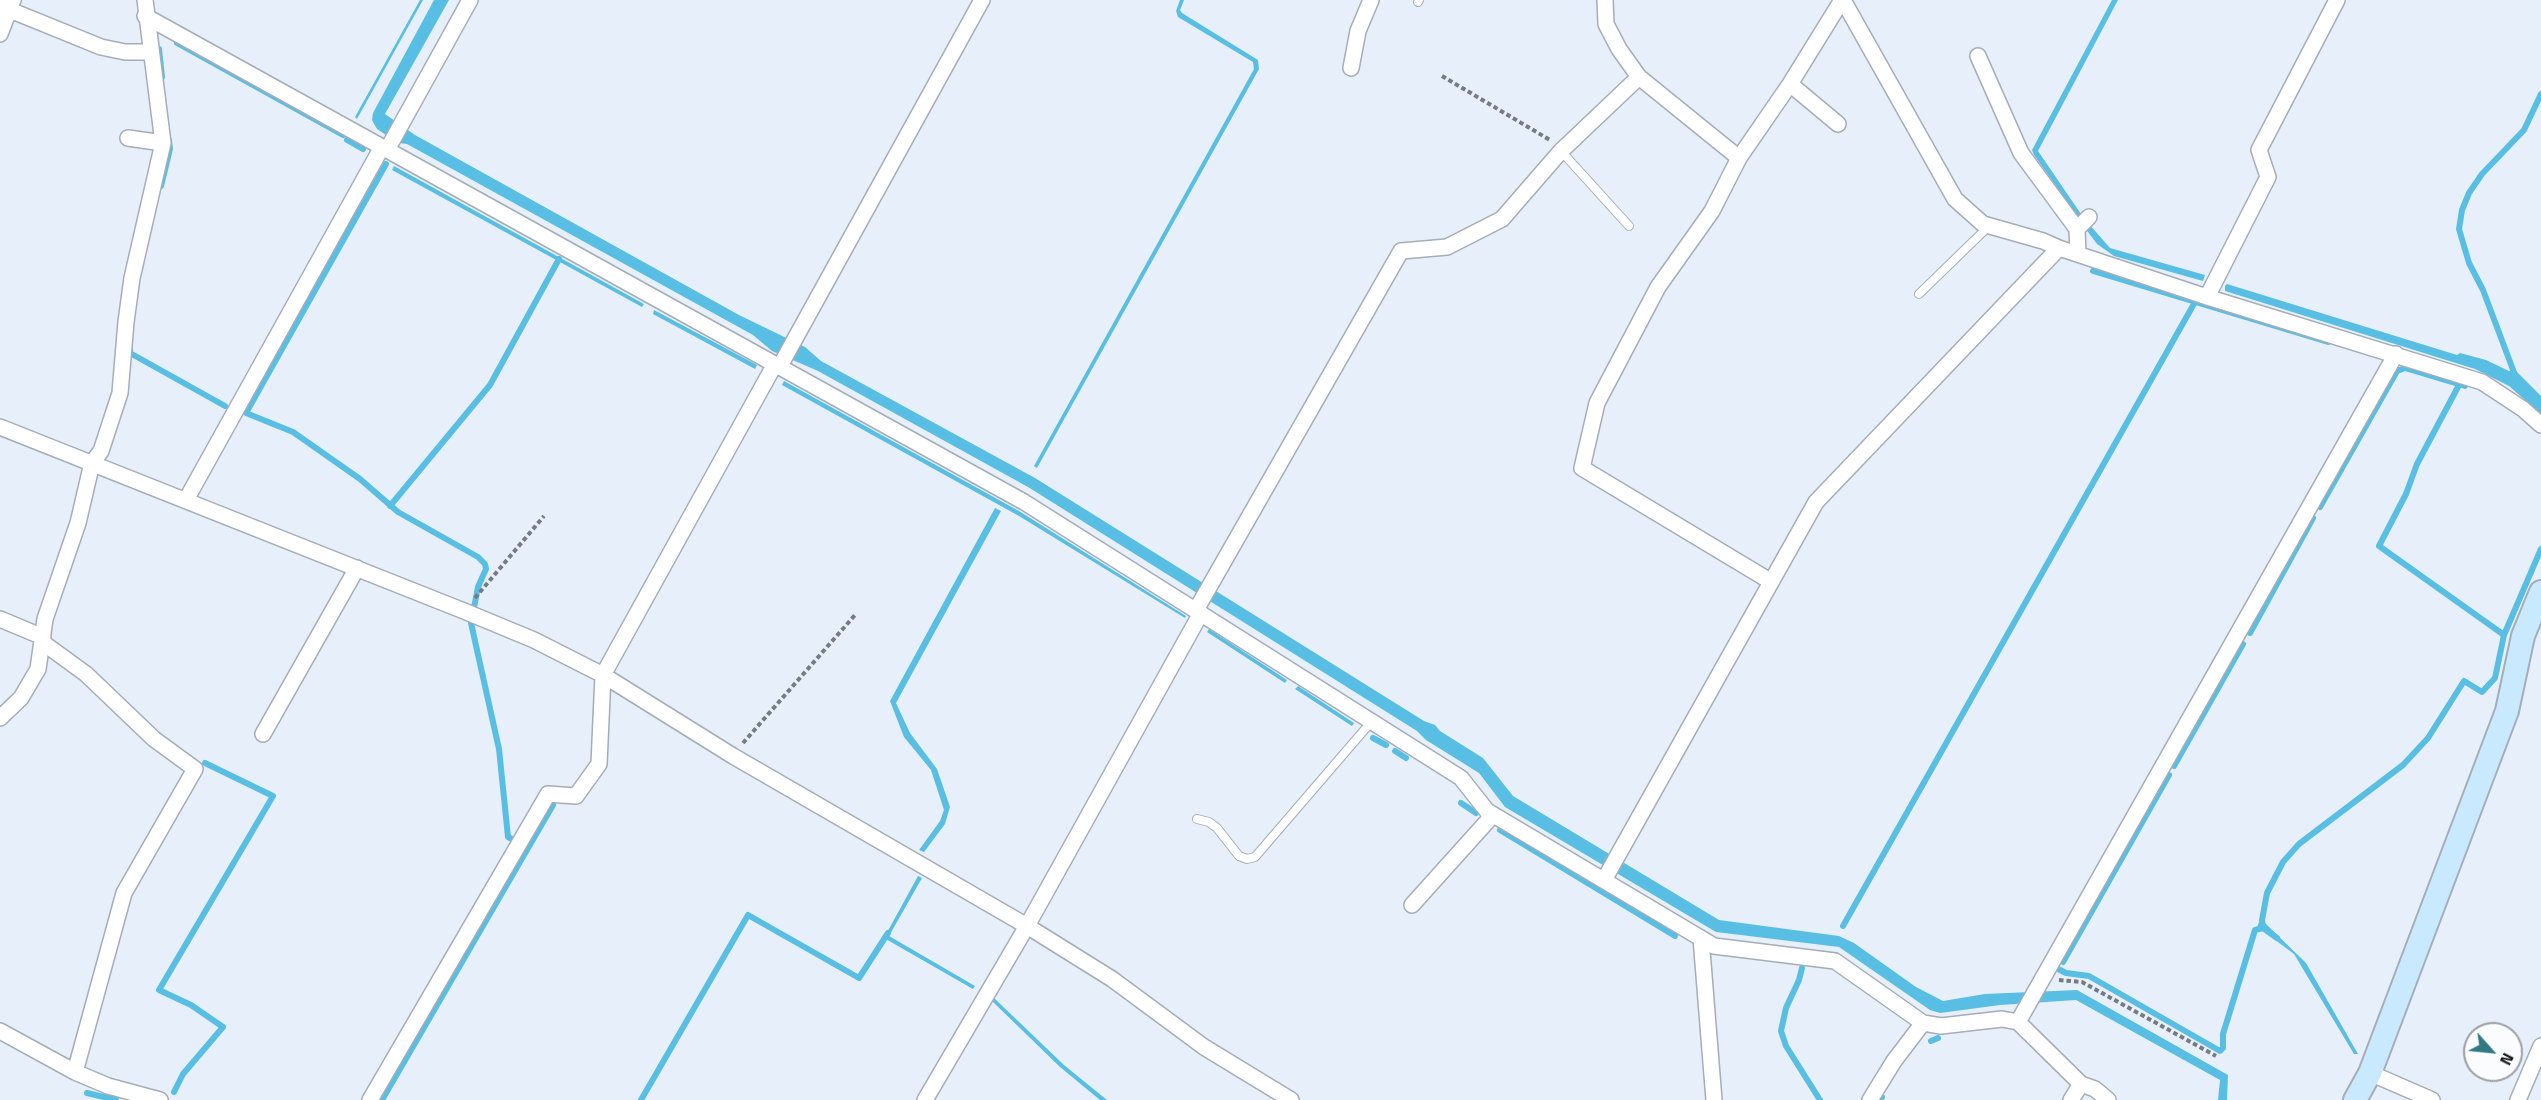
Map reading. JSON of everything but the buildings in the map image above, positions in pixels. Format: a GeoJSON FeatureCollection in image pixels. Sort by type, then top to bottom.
{"type":"FeatureCollection","features":[{"type":"Feature","properties":{"kind":"street"},"geometry":{"type":"LineString","coordinates":[[0,718],[21,698],[38,669],[45,620],[78,523],[92,463],[101,451],[120,393],[132,278],[163,143],[145,16],[145,0]]}},
{"type":"Feature","properties":{"kind":"street"},"geometry":{"type":"LineString","coordinates":[[186,500],[470,0]]}},
{"type":"Feature","properties":{"kind":"street"},"geometry":{"type":"LineString","coordinates":[[370,1100],[548,794],[576,796],[599,764],[603,675],[795,339],[982,0]]}},
{"type":"Feature","properties":{"kind":"street"},"geometry":{"type":"LineString","coordinates":[[1351,68],[1358,31],[1371,0]]}},
{"type":"Feature","properties":{"kind":"street"},"geometry":{"type":"LineString","coordinates":[[1605,0],[1606,24],[1619,50],[1639,77],[1739,158]]}},
{"type":"Feature","properties":{"kind":"street"},"geometry":{"type":"LineString","coordinates":[[1770,581],[1582,468],[1597,403],[1658,287],[1712,211],[1739,158],[1790,84],[1842,0],[1955,199],[1983,224],[2043,241],[2207,297],[2482,382],[2523,409],[2541,425]]}},
{"type":"Feature","properties":{"kind":"street"},"geometry":{"type":"LineString","coordinates":[[2207,297],[2268,177],[2259,150],[2337,0]]}},
{"type":"Feature","properties":{"kind":"street"},"geometry":{"type":"LineString","coordinates":[[0,34],[8,5],[101,47],[125,52],[150,52]]}},
{"type":"Feature","properties":{"kind":"street"},"geometry":{"type":"LineString","coordinates":[[145,16],[387,145],[780,363],[1024,502],[1461,778],[1487,811],[1493,815],[1606,875],[1714,946],[1835,962],[1923,1023],[1941,1026],[2002,1019],[2018,1022],[2081,1084],[2095,1089],[2108,1100]]}},
{"type":"Feature","properties":{"kind":"street"},"geometry":{"type":"LineString","coordinates":[[1978,56],[2021,153],[2078,229],[2078,254]]}},
{"type":"Feature","properties":{"kind":"street"},"geometry":{"type":"LineString","coordinates":[[926,1100],[1027,926],[1199,611],[1401,251],[1447,247],[1502,219],[1562,149],[1639,77]]}},
{"type":"Feature","properties":{"kind":"street"},"geometry":{"type":"LineString","coordinates":[[1790,84],[1838,124]]}},
{"type":"Feature","properties":{"kind":"street"},"geometry":{"type":"LineString","coordinates":[[128,138],[163,143]]}},
{"type":"Feature","properties":{"kind":"street"},"geometry":{"type":"LineString","coordinates":[[2078,229],[2089,217]]}},
{"type":"Feature","properties":{"kind":"street"},"geometry":{"type":"LineString","coordinates":[[1606,875],[1816,502],[2059,248]]}},
{"type":"Feature","properties":{"kind":"street"},"geometry":{"type":"LineString","coordinates":[[2018,1022],[2396,354]]}},
{"type":"Feature","properties":{"kind":"street"},"geometry":{"type":"LineString","coordinates":[[0,427],[464,611],[534,640],[603,675],[733,756],[1027,926],[1112,979],[1204,1047],[1291,1100]]}},
{"type":"Feature","properties":{"kind":"street"},"geometry":{"type":"LineString","coordinates":[[262,735],[357,568]]}},
{"type":"Feature","properties":{"kind":"street"},"geometry":{"type":"LineString","coordinates":[[2355,1100],[2370,1073],[2507,711],[2523,636],[2541,592]]}},
{"type":"Feature","properties":{"kind":"street"},"geometry":{"type":"LineString","coordinates":[[0,619],[43,640],[86,674],[154,739],[195,769],[124,893],[75,1072]]}},
{"type":"Feature","properties":{"kind":"street"},"geometry":{"type":"LineString","coordinates":[[1412,905],[1493,815]]}},
{"type":"Feature","properties":{"kind":"street"},"geometry":{"type":"LineString","coordinates":[[1701,938],[1714,1100]]}},
{"type":"Feature","properties":{"kind":"street"},"geometry":{"type":"LineString","coordinates":[[1870,1100],[1894,1061],[1923,1023]]}},
{"type":"Feature","properties":{"kind":"street"},"geometry":{"type":"LineString","coordinates":[[0,1030],[75,1072],[108,1086],[160,1100]]}},
{"type":"Feature","properties":{"kind":"street"},"geometry":{"type":"LineString","coordinates":[[2518,1100],[2541,1046]]}},
{"type":"Feature","properties":{"kind":"street"},"geometry":{"type":"LineString","coordinates":[[2370,1073],[2432,1100]]}},
{"type":"Feature","properties":{"kind":"street"},"geometry":{"type":"LineString","coordinates":[[2071,1100],[2081,1084]]}},
{"type":"Feature","properties":{"kind":"lane"},"geometry":{"type":"LineString","coordinates":[[1562,149],[1629,226]]}},
{"type":"Feature","properties":{"kind":"lane"},"geometry":{"type":"LineString","coordinates":[[1919,294],[1989,226]]}},
{"type":"Feature","properties":{"kind":"lane"},"geometry":{"type":"LineString","coordinates":[[1197,819],[1209,822],[1217,828],[1239,856],[1247,859],[1255,857],[1372,721]]}},
{"type":"Feature","properties":{"kind":"path"},"geometry":{"type":"LineString","coordinates":[[1442,75],[1562,149]]}},
{"type":"Feature","properties":{"kind":"path"},"geometry":{"type":"LineString","coordinates":[[464,611],[544,516]]}},
{"type":"Feature","properties":{"kind":"path"},"geometry":{"type":"LineString","coordinates":[[733,756],[757,724],[855,615]]}},
{"type":"Feature","properties":{"kind":"path"},"geometry":{"type":"LineString","coordinates":[[2046,974],[2060,980],[2082,982],[2216,1056]]}},
{"type":"Feature","properties":{"kind":"water"},"geometry":{"type":"Polygon","coordinates":[[[420,0],[423,0],[357,119],[355,117],[420,0]]]}},
{"type":"Feature","properties":{"kind":"water"},"geometry":{"type":"Polygon","coordinates":[[[434,0],[449,0],[385,114],[415,135],[739,315],[805,347],[821,361],[1035,478],[1424,721],[1435,725],[1440,731],[1483,758],[1513,796],[1719,920],[1839,936],[1854,943],[1916,987],[1943,1001],[1985,994],[2077,990],[2228,1075],[2227,1100],[2218,1100],[2220,1080],[2076,1000],[2000,1005],[1940,1013],[1930,1010],[1839,947],[1716,932],[1505,807],[1479,773],[1426,740],[1417,731],[1028,487],[818,371],[772,351],[753,335],[407,144],[389,137],[377,129],[372,120],[373,113],[434,0]]]}},
{"type":"Feature","properties":{"kind":"water"},"geometry":{"type":"Polygon","coordinates":[[[1180,0],[1184,0],[1180,10],[1182,13],[1258,60],[1259,69],[1037,468],[1034,466],[1254,69],[1253,62],[1178,17],[1176,11],[1180,0]]]}},
{"type":"Feature","properties":{"kind":"water"},"geometry":{"type":"Polygon","coordinates":[[[2112,0],[2118,0],[2038,151],[2081,214],[2078,217],[2032,150],[2112,0]]]}},
{"type":"Feature","properties":{"kind":"water"},"geometry":{"type":"Polygon","coordinates":[[[394,166],[644,304],[642,307],[392,170],[394,166]]]}},
{"type":"Feature","properties":{"kind":"water"},"geometry":{"type":"Polygon","coordinates":[[[2089,224],[2110,248],[2205,275],[2203,281],[2114,256],[2097,244],[2085,228],[2089,224]]]}},
{"type":"Feature","properties":{"kind":"water"},"geometry":{"type":"Polygon","coordinates":[[[2227,284],[2457,355],[2460,353],[2486,360],[2509,371],[2514,369],[2541,396],[2541,414],[2509,386],[2475,369],[2225,291],[2227,284]]]}},
{"type":"Feature","properties":{"kind":"water"},"geometry":{"type":"Polygon","coordinates":[[[654,310],[757,365],[755,369],[653,314],[654,310]]]}},
{"type":"Feature","properties":{"kind":"water"},"geometry":{"type":"Polygon","coordinates":[[[784,381],[1019,511],[1186,616],[1185,618],[1019,516],[782,385],[784,381]]]}},
{"type":"Feature","properties":{"kind":"water"},"geometry":{"type":"Polygon","coordinates":[[[995,508],[1001,511],[896,703],[910,733],[937,769],[950,807],[945,824],[924,852],[919,850],[940,821],[944,810],[931,770],[904,737],[890,701],[995,508]]]}},
{"type":"Feature","properties":{"kind":"water"},"geometry":{"type":"Polygon","coordinates":[[[1209,629],[1287,680],[1285,683],[1207,632],[1209,629]]]}},
{"type":"Feature","properties":{"kind":"water"},"geometry":{"type":"Polygon","coordinates":[[[1298,686],[1354,723],[1352,726],[1295,689],[1298,686]]]}},
{"type":"Feature","properties":{"kind":"water"},"geometry":{"type":"Polygon","coordinates":[[[918,876],[922,878],[889,936],[975,986],[973,989],[884,938],[918,876]]]}},
{"type":"Feature","properties":{"kind":"water"},"geometry":{"type":"Polygon","coordinates":[[[2259,922],[2264,922],[2306,963],[2358,1054],[2354,1054],[2294,954],[2270,936],[2269,930],[2267,933],[2257,928],[2259,922]]]}},
{"type":"Feature","properties":{"kind":"water"},"geometry":{"type":"Polygon","coordinates":[[[994,998],[1064,1065],[1107,1100],[1100,1100],[1060,1067],[992,1001],[994,998]]]}},
{"type":"Feature","properties":{"kind":"waterway"},"geometry":{"type":"LineString","coordinates":[[177,43],[343,135]]}},
{"type":"Feature","properties":{"kind":"waterway"},"geometry":{"type":"LineString","coordinates":[[159,49],[162,77]]}},
{"type":"Feature","properties":{"kind":"waterway"},"geometry":{"type":"LineString","coordinates":[[2515,375],[2483,290],[2469,263],[2459,229],[2462,210],[2469,193],[2482,174],[2524,130],[2541,94]]}},
{"type":"Feature","properties":{"kind":"waterway"},"geometry":{"type":"LineString","coordinates":[[161,186],[170,149],[169,140]]}},
{"type":"Feature","properties":{"kind":"waterway"},"geometry":{"type":"LineString","coordinates":[[347,140],[363,149]]}},
{"type":"Feature","properties":{"kind":"waterway"},"geometry":{"type":"LineString","coordinates":[[386,164],[246,413],[293,432],[360,479],[398,512],[478,557],[485,564],[486,569],[478,587],[471,623],[499,749],[508,837],[512,839]]}},
{"type":"Feature","properties":{"kind":"waterway"},"geometry":{"type":"LineString","coordinates":[[390,506],[490,385],[559,259]]}},
{"type":"Feature","properties":{"kind":"waterway"},"geometry":{"type":"LineString","coordinates":[[2093,271],[2328,342]]}},
{"type":"Feature","properties":{"kind":"waterway"},"geometry":{"type":"LineString","coordinates":[[1843,926],[2195,302]]}},
{"type":"Feature","properties":{"kind":"waterway"},"geometry":{"type":"LineString","coordinates":[[130,349],[130,353],[225,406]]}},
{"type":"Feature","properties":{"kind":"waterway"},"geometry":{"type":"LineString","coordinates":[[2320,507],[2397,371],[2405,368],[2465,386]]}},
{"type":"Feature","properties":{"kind":"waterway"},"geometry":{"type":"LineString","coordinates":[[2459,385],[2417,464],[2406,494],[2379,546],[2504,635]]}},
{"type":"Feature","properties":{"kind":"waterway"},"geometry":{"type":"LineString","coordinates":[[2250,633],[2313,518]]}},
{"type":"Feature","properties":{"kind":"waterway"},"geometry":{"type":"LineString","coordinates":[[2277,938],[2263,928],[2262,920],[2267,893],[2283,862],[2299,844],[2403,765],[2428,738],[2464,681],[2482,692],[2495,678],[2504,635],[2541,549]]}},
{"type":"Feature","properties":{"kind":"waterway"},"geometry":{"type":"LineString","coordinates":[[2174,766],[2243,644]]}},
{"type":"Feature","properties":{"kind":"waterway"},"geometry":{"type":"LineString","coordinates":[[1373,738],[1386,745]]}},
{"type":"Feature","properties":{"kind":"waterway"},"geometry":{"type":"LineString","coordinates":[[1395,751],[1406,758]]}},
{"type":"Feature","properties":{"kind":"waterway"},"geometry":{"type":"LineString","coordinates":[[174,1092],[183,1074],[223,1027],[191,1005],[159,990],[273,796],[205,763]]}},
{"type":"Feature","properties":{"kind":"waterway"},"geometry":{"type":"LineString","coordinates":[[2063,962],[2169,775]]}},
{"type":"Feature","properties":{"kind":"waterway"},"geometry":{"type":"LineString","coordinates":[[1461,803],[1476,813]]}},
{"type":"Feature","properties":{"kind":"waterway"},"geometry":{"type":"LineString","coordinates":[[382,1100],[553,805]]}},
{"type":"Feature","properties":{"kind":"waterway"},"geometry":{"type":"LineString","coordinates":[[1500,830],[1675,936]]}},
{"type":"Feature","properties":{"kind":"waterway"},"geometry":{"type":"LineString","coordinates":[[641,1100],[748,915],[859,978],[888,933]]}},
{"type":"Feature","properties":{"kind":"waterway"},"geometry":{"type":"LineString","coordinates":[[2058,969],[2066,973],[2089,976],[2220,1051],[2223,1048],[2223,1034],[2255,930],[2263,928]]}},
{"type":"Feature","properties":{"kind":"waterway"},"geometry":{"type":"LineString","coordinates":[[1802,968],[1786,1008],[1781,1031],[1786,1046],[1820,1100]]}},
{"type":"Feature","properties":{"kind":"waterway"},"geometry":{"type":"LineString","coordinates":[[1931,1041],[1938,1038]]}},
{"type":"Feature","properties":{"kind":"waterway"},"geometry":{"type":"LineString","coordinates":[[87,1093],[116,1100]]}}]}
